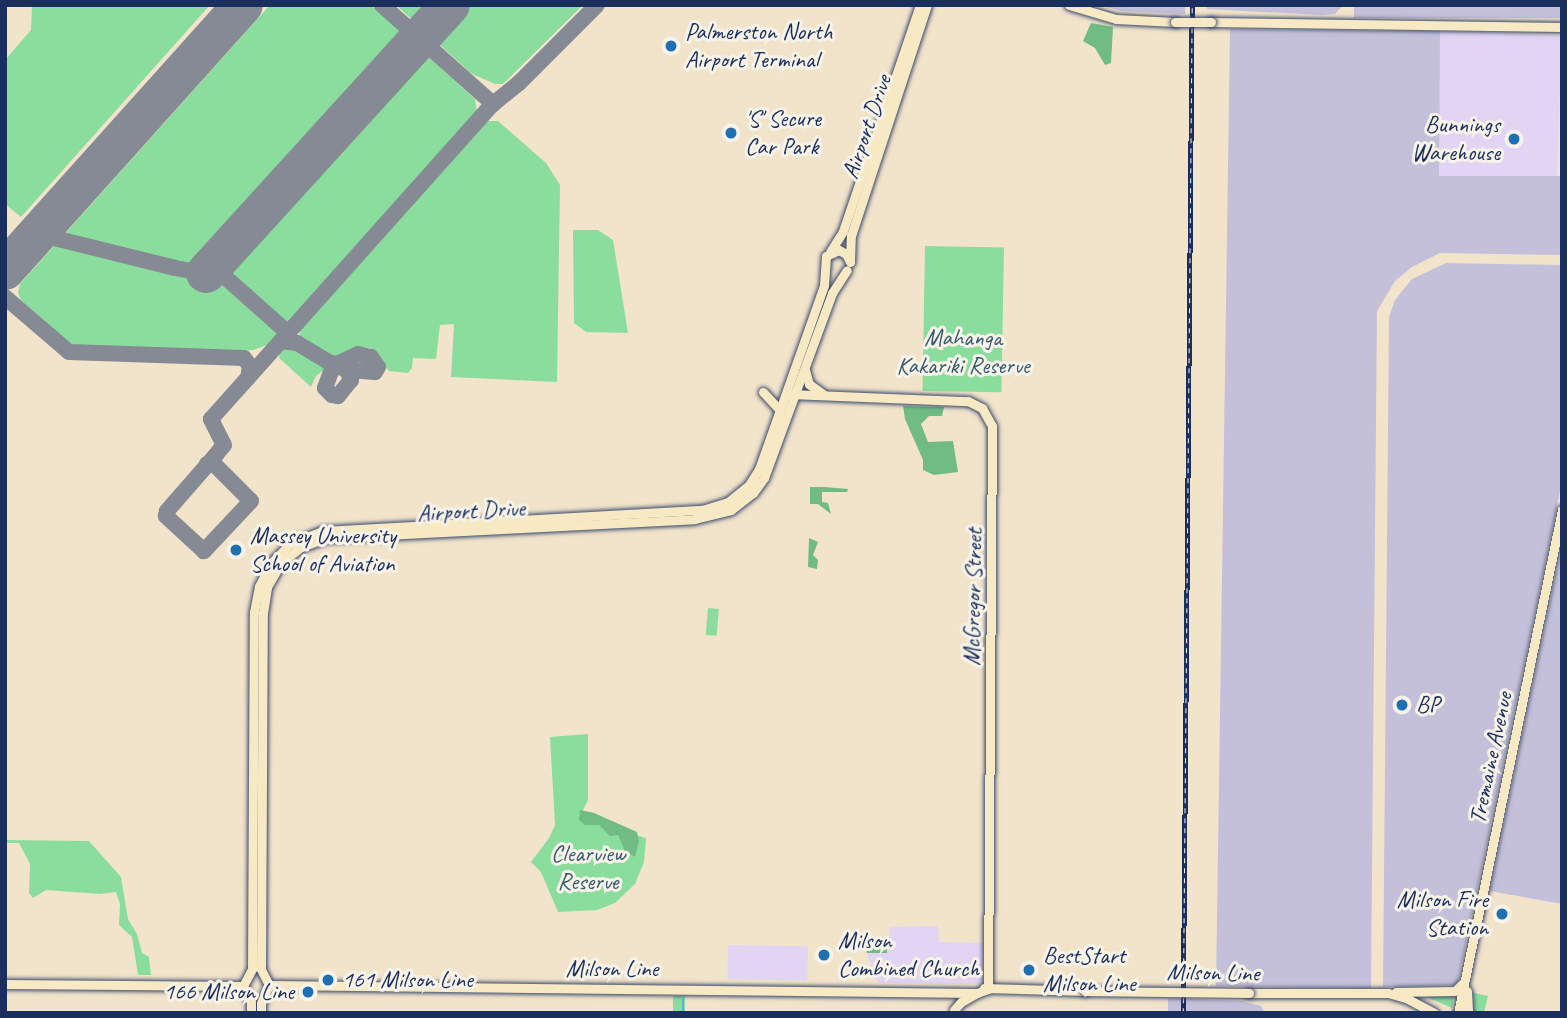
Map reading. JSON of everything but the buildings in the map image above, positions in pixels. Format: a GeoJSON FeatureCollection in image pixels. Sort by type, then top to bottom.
{"type":"FeatureCollection","features":[{"type":"Feature","properties":{"kind":"main road","name":"Airport Drive"},"geometry":{"type":"LineString","coordinates":[[830,252],[841,237],[920,5]]}},
{"type":"Feature","properties":{"kind":"main road","name":"Airport Drive"},"geometry":{"type":"LineString","coordinates":[[264,976],[261,969],[264,613],[267,587],[286,557],[309,543],[326,538],[695,519],[723,514],[747,499],[764,478],[832,293],[849,266],[851,236],[929,5]]}},
{"type":"Feature","properties":{"kind":"main road"},"geometry":{"type":"LineString","coordinates":[[1069,5],[1116,19],[1175,22],[1562,27]]}},
{"type":"Feature","properties":{"kind":"main road"},"geometry":{"type":"LineString","coordinates":[[843,251],[849,266],[841,275],[833,275],[824,266],[825,256],[830,252],[843,251]]}},
{"type":"Feature","properties":{"kind":"main road","name":"Airport Drive"},"geometry":{"type":"LineString","coordinates":[[248,975],[252,969],[254,612],[262,578],[276,556],[298,539],[323,531],[710,509],[736,497],[754,477],[823,289],[824,266]]}},
{"type":"Feature","properties":{"kind":"main road"},"geometry":{"type":"LineString","coordinates":[[805,368],[809,384],[827,396]]}},
{"type":"Feature","properties":{"kind":"main road"},"geometry":{"type":"LineString","coordinates":[[763,392],[779,409]]}},
{"type":"Feature","properties":{"kind":"main road","name":"McGregor Street"},"geometry":{"type":"LineString","coordinates":[[785,394],[968,401],[982,408],[992,426],[988,989]]}},
{"type":"Feature","properties":{"kind":"main road","name":"Tremaine Avenue"},"geometry":{"type":"LineString","coordinates":[[1458,1013],[1562,510]]}},
{"type":"Feature","properties":{"kind":"main road"},"geometry":{"type":"LineString","coordinates":[[243,986],[248,975],[255,973],[264,976],[269,985],[261,1013]]}},
{"type":"Feature","properties":{"kind":"main road"},"geometry":{"type":"LineString","coordinates":[[1388,993],[1455,991],[1466,976]]}},
{"type":"Feature","properties":{"kind":"main road"},"geometry":{"type":"LineString","coordinates":[[1466,976],[1468,1013]]}},
{"type":"Feature","properties":{"kind":"main road"},"geometry":{"type":"LineString","coordinates":[[5,984],[243,986]]}},
{"type":"Feature","properties":{"kind":"main road","name":"Milson Line"},"geometry":{"type":"LineString","coordinates":[[269,985],[977,993],[988,989]]}},
{"type":"Feature","properties":{"kind":"main road"},"geometry":{"type":"LineString","coordinates":[[243,986],[251,1013]]}},
{"type":"Feature","properties":{"kind":"main road","name":"Milson Line"},"geometry":{"type":"LineString","coordinates":[[955,992],[963,987],[1085,991],[1388,993],[1406,998],[1432,1012]]}},
{"type":"Feature","properties":{"kind":"main road"},"geometry":{"type":"LineString","coordinates":[[954,1012],[955,992]]}},
{"type":"Feature","properties":{"kind":"main road"},"geometry":{"type":"LineString","coordinates":[[954,1012],[961,1002],[977,993]]}},
{"type":"Feature","properties":{"kind":"main road"},"geometry":{"type":"LineString","coordinates":[[248,996],[258,999],[264,996]]}},
{"type":"Feature","properties":{"kind":"shaded area"},"geometry":{"type":"Polygon","coordinates":[[[1099,5],[1185,5],[1185,14],[1121,11],[1099,5]]]}},
{"type":"Feature","properties":{"kind":"shaded area"},"geometry":{"type":"Polygon","coordinates":[[[1207,5],[1343,5],[1335,14],[1322,15],[1207,9],[1207,5]]]}},
{"type":"Feature","properties":{"kind":"shaded area"},"geometry":{"type":"Polygon","coordinates":[[[1354,5],[1562,5],[1562,18],[1354,18],[1354,5]]]}},
{"type":"Feature","properties":{"kind":"shaded area"},"geometry":{"type":"Polygon","coordinates":[[[1230,29],[1440,31],[1439,176],[1562,176],[1562,255],[1440,253],[1412,267],[1395,281],[1377,311],[1371,988],[1216,986],[1230,29]]]}},
{"type":"Feature","properties":{"kind":"shaded area"},"geometry":{"type":"Polygon","coordinates":[[[1440,31],[1562,35],[1557,180],[1435,176],[1440,31]]]}},
{"type":"Feature","properties":{"kind":"shaded area"},"geometry":{"type":"Polygon","coordinates":[[[1446,263],[1562,265],[1562,482],[1457,985],[1383,987],[1389,317],[1395,300],[1412,279],[1446,263]]]}},
{"type":"Feature","properties":{"kind":"shaded area"},"geometry":{"type":"Polygon","coordinates":[[[1562,545],[1562,904],[1490,891],[1562,545]]]}},
{"type":"Feature","properties":{"kind":"shaded area"},"geometry":{"type":"Polygon","coordinates":[[[938,926],[939,942],[983,943],[983,981],[979,984],[880,983],[875,979],[863,940],[889,938],[890,927],[938,926]]]}},
{"type":"Feature","properties":{"kind":"shaded area"},"geometry":{"type":"Polygon","coordinates":[[[728,945],[808,946],[807,980],[727,979],[728,945]]]}},
{"type":"Feature","properties":{"kind":"shaded area"},"geometry":{"type":"Polygon","coordinates":[[[1168,998],[1242,1001],[1261,1006],[1265,1013],[1168,1013],[1168,998]]]}},
{"type":"Feature","properties":{"kind":"green space"},"geometry":{"type":"Polygon","coordinates":[[[32,5],[210,5],[21,217],[5,204],[5,60],[31,30],[32,5]]]}},
{"type":"Feature","properties":{"kind":"green space"},"geometry":{"type":"Polygon","coordinates":[[[270,5],[371,5],[475,99],[477,112],[267,345],[253,350],[231,352],[78,346],[68,342],[21,300],[18,293],[20,284],[270,5]]]}},
{"type":"Feature","properties":{"kind":"green space"},"geometry":{"type":"Polygon","coordinates":[[[396,5],[583,5],[503,84],[495,84],[472,74],[396,5]]]}},
{"type":"Feature","properties":{"kind":"green space"},"geometry":{"type":"Polygon","coordinates":[[[1091,23],[1113,27],[1111,63],[1105,65],[1095,48],[1083,41],[1091,23]]]}},
{"type":"Feature","properties":{"kind":"green space"},"geometry":{"type":"Polygon","coordinates":[[[498,121],[546,163],[560,185],[557,382],[451,377],[454,324],[440,325],[436,359],[413,358],[412,368],[408,373],[389,371],[370,348],[361,347],[335,360],[307,347],[299,337],[302,325],[482,124],[498,121]]]}},
{"type":"Feature","properties":{"kind":"green space"},"geometry":{"type":"Polygon","coordinates":[[[573,230],[598,230],[613,240],[628,333],[586,332],[574,323],[573,230]]]}},
{"type":"Feature","properties":{"kind":"green space","name":"Mahanga Kakariki Reserve"},"geometry":{"type":"Polygon","coordinates":[[[925,246],[1004,247],[1001,392],[922,391],[925,246]]]}},
{"type":"Feature","properties":{"kind":"green space"},"geometry":{"type":"Polygon","coordinates":[[[292,346],[324,365],[325,369],[316,376],[311,387],[279,358],[280,349],[292,346]]]}},
{"type":"Feature","properties":{"kind":"green space"},"geometry":{"type":"Polygon","coordinates":[[[903,406],[944,407],[942,416],[929,416],[921,424],[928,442],[953,441],[958,472],[934,475],[923,470],[923,460],[905,419],[903,406]]]}},
{"type":"Feature","properties":{"kind":"green space"},"geometry":{"type":"Polygon","coordinates":[[[810,487],[848,489],[847,492],[822,492],[822,502],[828,503],[831,514],[818,504],[810,504],[810,487]]]}},
{"type":"Feature","properties":{"kind":"green space"},"geometry":{"type":"Polygon","coordinates":[[[809,538],[818,542],[813,555],[818,560],[817,569],[808,567],[809,538]]]}},
{"type":"Feature","properties":{"kind":"green space"},"geometry":{"type":"Polygon","coordinates":[[[708,608],[719,609],[717,636],[706,635],[708,608]]]}},
{"type":"Feature","properties":{"kind":"green space","name":"Clearview Reserve"},"geometry":{"type":"Polygon","coordinates":[[[588,734],[588,800],[583,810],[587,821],[646,838],[644,862],[635,884],[615,903],[597,910],[558,912],[541,872],[531,862],[555,825],[550,737],[588,734]]]}},
{"type":"Feature","properties":{"kind":"green space"},"geometry":{"type":"Polygon","coordinates":[[[580,810],[594,813],[637,832],[639,841],[635,857],[625,851],[618,835],[610,836],[599,825],[585,825],[579,820],[580,810]]]}},
{"type":"Feature","properties":{"kind":"green space"},"geometry":{"type":"Polygon","coordinates":[[[5,840],[89,841],[121,877],[128,919],[137,934],[142,953],[149,957],[151,975],[138,975],[132,937],[119,925],[120,904],[116,892],[100,894],[46,890],[33,898],[29,893],[30,864],[19,843],[5,843],[5,840]]]}},
{"type":"Feature","properties":{"kind":"green space"},"geometry":{"type":"Polygon","coordinates":[[[887,937],[887,953],[867,953],[863,938],[887,937]]]}},
{"type":"Feature","properties":{"kind":"green space"},"geometry":{"type":"Polygon","coordinates":[[[1470,992],[1488,996],[1484,1013],[1472,1013],[1470,992]]]}},
{"type":"Feature","properties":{"kind":"green space"},"geometry":{"type":"Polygon","coordinates":[[[1424,993],[1454,995],[1452,1008],[1431,999],[1424,993]]]}},
{"type":"Feature","properties":{"kind":"green space"},"geometry":{"type":"Polygon","coordinates":[[[673,996],[685,996],[685,1013],[673,1013],[673,996]]]}},
{"type":"Feature","properties":{"kind":"waterway"},"geometry":{"type":"LineString","coordinates":[[683,1000],[683,1013]]}},
{"type":"Feature","properties":{"kind":"taxiway"},"geometry":{"type":"LineString","coordinates":[[382,5],[493,104]]}},
{"type":"Feature","properties":{"kind":"taxiway"},"geometry":{"type":"LineString","coordinates":[[207,464],[214,464],[251,501],[204,551],[166,516],[167,511],[215,456],[224,445],[211,419],[493,104],[519,83],[597,5]]}},
{"type":"Feature","properties":{"kind":"taxiway"},"geometry":{"type":"LineString","coordinates":[[38,234],[175,268],[225,277],[288,333]]}},
{"type":"Feature","properties":{"kind":"taxiway"},"geometry":{"type":"LineString","coordinates":[[5,297],[69,352],[244,358],[250,366],[248,378]]}},
{"type":"Feature","properties":{"kind":"taxiway"},"geometry":{"type":"LineString","coordinates":[[281,341],[297,343],[330,363],[337,364],[358,354],[371,357],[378,367],[375,372],[347,370]]}},
{"type":"Feature","properties":{"kind":"taxiway"},"geometry":{"type":"LineString","coordinates":[[330,363],[347,370],[351,380],[338,396],[332,395],[325,388],[332,369],[330,363]]}},
{"type":"Feature","properties":{"kind":"runway"},"geometry":{"type":"LineString","coordinates":[[5,270],[243,5]]}},
{"type":"Feature","properties":{"kind":"runway"},"geometry":{"type":"LineString","coordinates":[[206,273],[450,5]]}},
{"type":"Feature","properties":{"kind":"railway"},"geometry":{"type":"LineString","coordinates":[[1183,1013],[1192,5]]}},
{"type":"Feature","properties":{"kind":"place","name":"Palmerston North Airport Terminal"},"geometry":{"type":"Point","coordinates":[671,46]}},
{"type":"Feature","properties":{"kind":"place","name":"'S' Secure Car Park"},"geometry":{"type":"Point","coordinates":[731,133]}},
{"type":"Feature","properties":{"kind":"place","name":"Bunnings Warehouse"},"geometry":{"type":"Point","coordinates":[1514,139]}},
{"type":"Feature","properties":{"kind":"place","name":"Massey University School of Aviation"},"geometry":{"type":"Point","coordinates":[236,550]}},
{"type":"Feature","properties":{"kind":"place","name":"BP"},"geometry":{"type":"Point","coordinates":[1402,705]}},
{"type":"Feature","properties":{"kind":"place","name":"Milson Fire Station"},"geometry":{"type":"Point","coordinates":[1502,914]}},
{"type":"Feature","properties":{"kind":"place","name":"Milson Combined Church"},"geometry":{"type":"Point","coordinates":[824,955]}},
{"type":"Feature","properties":{"kind":"place","name":"BestStart Milson Line"},"geometry":{"type":"Point","coordinates":[1029,970]}},
{"type":"Feature","properties":{"kind":"place","name":"161 Milson Line"},"geometry":{"type":"Point","coordinates":[328,980]}},
{"type":"Feature","properties":{"kind":"place","name":"166 Milson Line"},"geometry":{"type":"Point","coordinates":[308,992]}}]}
